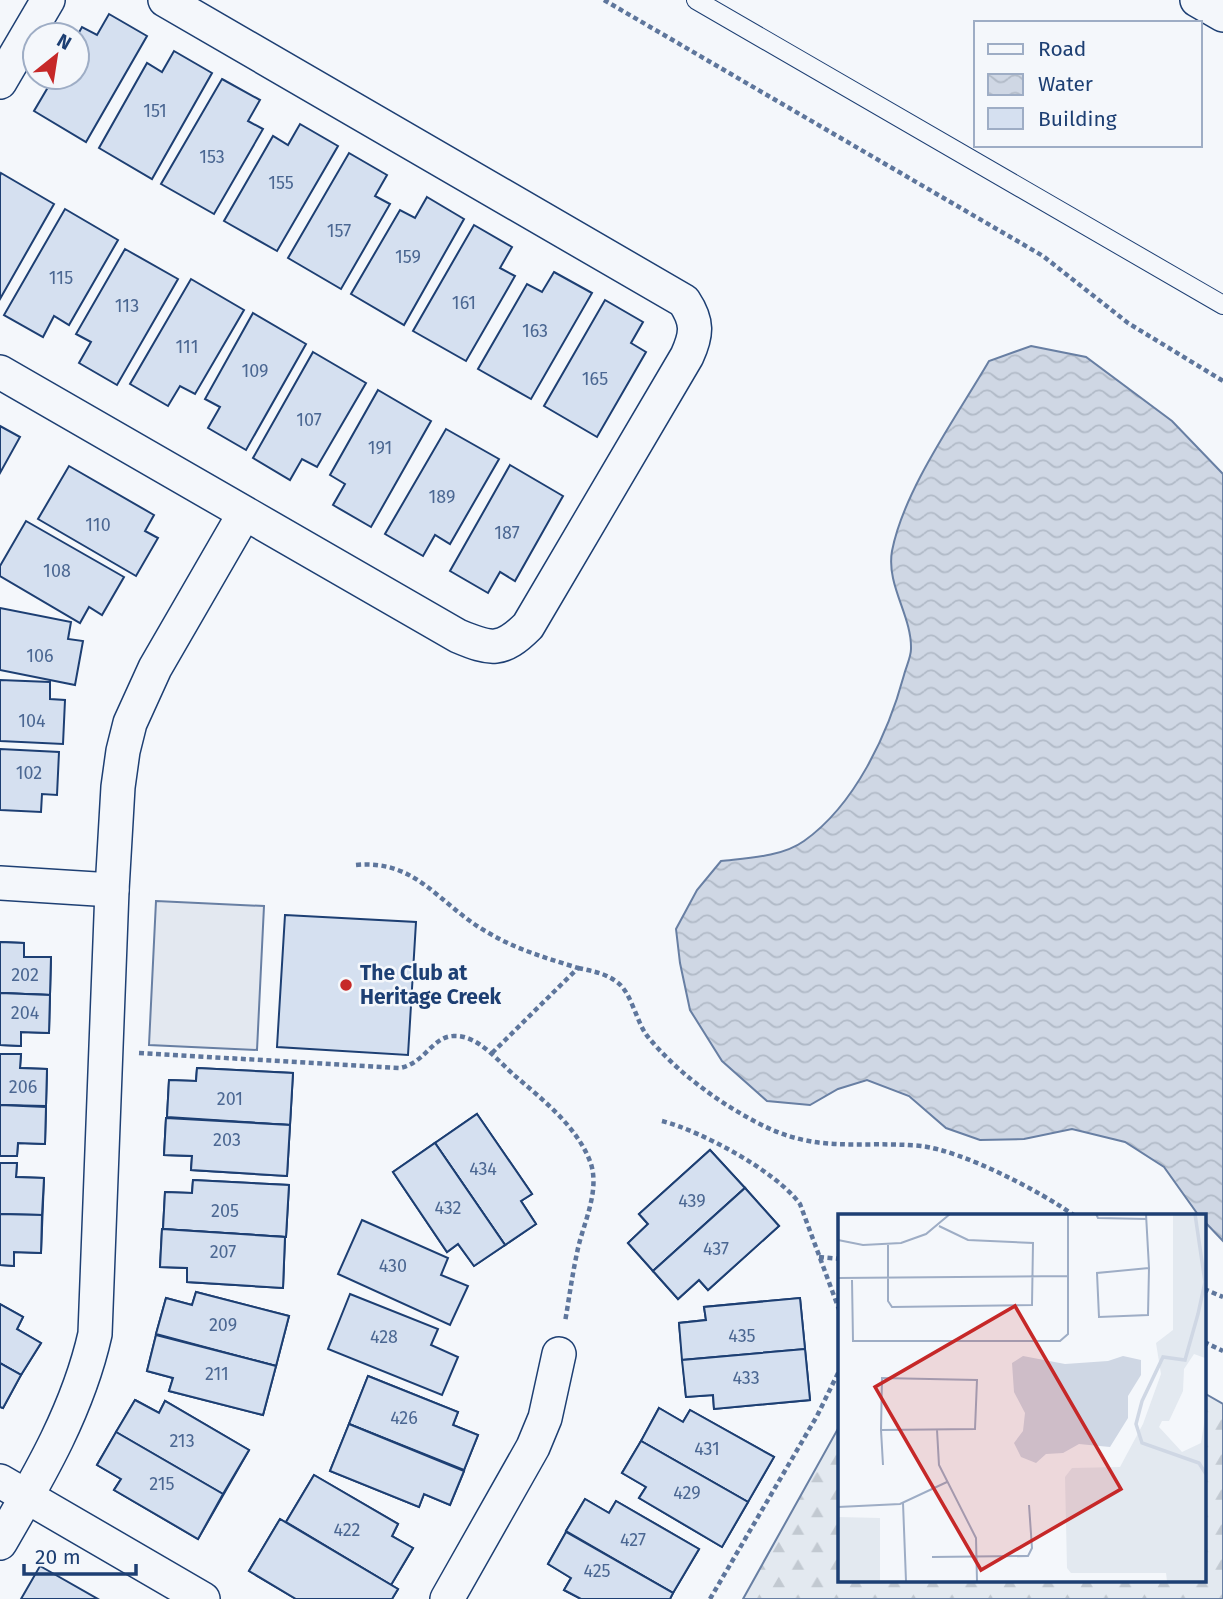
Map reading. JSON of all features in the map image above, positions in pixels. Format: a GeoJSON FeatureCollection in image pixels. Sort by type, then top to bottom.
{"type":"FeatureCollection","features":[{"type":"Feature","properties":{"kind":"street"},"geometry":{"type":"LineString","coordinates":[[0,82],[48,0]]}},
{"type":"Feature","properties":{"kind":"street"},"geometry":{"type":"LineString","coordinates":[[0,372],[458,636],[494,648],[513,641],[528,626],[687,356],[695,338],[695,318],[684,301],[165,0]]}},
{"type":"Feature","properties":{"kind":"street"},"geometry":{"type":"LineString","coordinates":[[1197,0],[1223,15]]}},
{"type":"Feature","properties":{"kind":"street"},"geometry":{"type":"LineString","coordinates":[[0,1543],[14,1489],[77,1399],[95,1334],[112,890],[118,787],[130,723],[155,668],[244,514]]}},
{"type":"Feature","properties":{"kind":"street"},"geometry":{"type":"LineString","coordinates":[[0,883],[112,890]]}},
{"type":"Feature","properties":{"kind":"street"},"geometry":{"type":"LineString","coordinates":[[447,1599],[533,1447],[545,1418],[559,1354]]}},
{"type":"Feature","properties":{"kind":"street"},"geometry":{"type":"LineString","coordinates":[[14,1489],[203,1599]]}},
{"type":"Feature","properties":{"kind":"lane"},"geometry":{"type":"LineString","coordinates":[[696,0],[1223,305]]}},
{"type":"Feature","properties":{"kind":"path"},"geometry":{"type":"LineString","coordinates":[[604,0],[1043,256],[1128,323],[1223,381]]}},
{"type":"Feature","properties":{"kind":"path"},"geometry":{"type":"LineString","coordinates":[[356,865],[376,863],[397,867],[484,931],[532,954],[598,971],[620,984],[647,1035],[678,1069],[756,1122],[799,1140],[843,1147],[923,1146],[966,1160],[1050,1198],[1071,1214]]}},
{"type":"Feature","properties":{"kind":"path"},"geometry":{"type":"LineString","coordinates":[[491,1054],[578,968]]}},
{"type":"Feature","properties":{"kind":"path"},"geometry":{"type":"LineString","coordinates":[[106,1051],[400,1068],[414,1065],[437,1042],[450,1035],[462,1036],[491,1054],[555,1111],[570,1129],[591,1166],[590,1204],[577,1251],[559,1354]]}},
{"type":"Feature","properties":{"kind":"path"},"geometry":{"type":"LineString","coordinates":[[662,1121],[685,1127],[707,1138],[790,1190],[800,1204],[838,1307]]}},
{"type":"Feature","properties":{"kind":"path"},"geometry":{"type":"LineString","coordinates":[[819,1256],[838,1259]]}},
{"type":"Feature","properties":{"kind":"path"},"geometry":{"type":"LineString","coordinates":[[1206,1290],[1223,1297]]}},
{"type":"Feature","properties":{"kind":"path"},"geometry":{"type":"LineString","coordinates":[[1206,1343],[1223,1351]]}},
{"type":"Feature","properties":{"kind":"path"},"geometry":{"type":"LineString","coordinates":[[710,1599],[817,1416],[838,1373]]}},
{"type":"Feature","properties":{"kind":"green space"},"geometry":{"type":"Polygon","coordinates":[[[1206,1394],[1223,1404],[1223,1599],[743,1599],[838,1429],[838,1582],[1206,1582],[1206,1394]]]}},
{"type":"Feature","properties":{"kind":"shaded area"},"geometry":{"type":"Polygon","coordinates":[[[156,901],[264,906],[257,1050],[149,1045],[156,901]]]}},
{"type":"Feature","properties":{"kind":"water"},"geometry":{"type":"Polygon","coordinates":[[[1031,346],[1086,357],[1172,421],[1223,474],[1223,1241],[1206,1223],[1206,1214],[1198,1214],[1164,1167],[1125,1142],[1072,1129],[1024,1139],[980,1140],[946,1128],[909,1096],[867,1080],[838,1089],[810,1105],[767,1101],[722,1061],[690,1010],[676,929],[697,890],[721,861],[775,854],[804,841],[839,808],[854,788],[879,744],[911,652],[908,625],[891,564],[898,527],[933,453],[989,361],[1031,346]]]}},
{"type":"Feature","properties":{"kind":"building"},"geometry":{"type":"Polygon","coordinates":[[[109,14],[147,36],[86,142],[34,111],[46,91],[91,91],[91,32],[97,35],[109,14]]]}},
{"type":"Feature","properties":{"kind":"building"},"geometry":{"type":"Polygon","coordinates":[[[174,51],[212,73],[152,179],[99,148],[147,63],[162,72],[174,51]]]}},
{"type":"Feature","properties":{"kind":"building"},"geometry":{"type":"Polygon","coordinates":[[[222,79],[260,100],[248,121],[263,129],[214,214],[161,184],[222,79]]]}},
{"type":"Feature","properties":{"kind":"building"},"geometry":{"type":"Polygon","coordinates":[[[300,124],[338,146],[277,251],[224,221],[273,136],[288,145],[300,124]]]}},
{"type":"Feature","properties":{"kind":"building"},"geometry":{"type":"Polygon","coordinates":[[[349,153],[387,175],[375,196],[390,204],[341,289],[288,258],[349,153]]]}},
{"type":"Feature","properties":{"kind":"building"},"geometry":{"type":"Polygon","coordinates":[[[1,173],[54,204],[0,299],[0,176],[1,173]]]}},
{"type":"Feature","properties":{"kind":"building"},"geometry":{"type":"Polygon","coordinates":[[[427,197],[464,219],[404,325],[351,294],[400,210],[415,218],[427,197]]]}},
{"type":"Feature","properties":{"kind":"building"},"geometry":{"type":"Polygon","coordinates":[[[65,209],[118,240],[69,325],[54,316],[43,337],[4,315],[65,209]]]}},
{"type":"Feature","properties":{"kind":"building"},"geometry":{"type":"Polygon","coordinates":[[[474,225],[512,247],[500,268],[515,276],[466,361],[413,331],[474,225]]]}},
{"type":"Feature","properties":{"kind":"building"},"geometry":{"type":"Polygon","coordinates":[[[125,249],[178,279],[117,385],[79,363],[91,342],[76,334],[125,249]]]}},
{"type":"Feature","properties":{"kind":"building"},"geometry":{"type":"Polygon","coordinates":[[[554,272],[592,293],[531,399],[478,369],[527,284],[542,292],[554,272]]]}},
{"type":"Feature","properties":{"kind":"building"},"geometry":{"type":"Polygon","coordinates":[[[191,279],[244,310],[195,394],[180,386],[168,406],[130,384],[191,279]]]}},
{"type":"Feature","properties":{"kind":"building"},"geometry":{"type":"Polygon","coordinates":[[[605,300],[643,322],[631,343],[646,352],[597,437],[544,406],[605,300]]]}},
{"type":"Feature","properties":{"kind":"building"},"geometry":{"type":"Polygon","coordinates":[[[253,313],[306,344],[246,450],[208,428],[220,407],[205,399],[253,313]]]}},
{"type":"Feature","properties":{"kind":"building"},"geometry":{"type":"Polygon","coordinates":[[[313,352],[366,383],[317,467],[302,459],[290,480],[253,458],[313,352]]]}},
{"type":"Feature","properties":{"kind":"building"},"geometry":{"type":"Polygon","coordinates":[[[378,390],[431,421],[371,527],[333,505],[345,484],[330,475],[378,390]]]}},
{"type":"Feature","properties":{"kind":"building"},"geometry":{"type":"Polygon","coordinates":[[[0,426],[20,437],[0,473],[0,426]]]}},
{"type":"Feature","properties":{"kind":"building"},"geometry":{"type":"Polygon","coordinates":[[[446,429],[499,459],[450,544],[435,535],[423,556],[385,534],[446,429]]]}},
{"type":"Feature","properties":{"kind":"building"},"geometry":{"type":"Polygon","coordinates":[[[510,465],[563,496],[515,581],[500,572],[488,593],[450,571],[510,465]]]}},
{"type":"Feature","properties":{"kind":"building"},"geometry":{"type":"Polygon","coordinates":[[[69,466],[154,515],[145,531],[158,538],[136,576],[38,519],[69,466]]]}},
{"type":"Feature","properties":{"kind":"building"},"geometry":{"type":"Polygon","coordinates":[[[26,521],[124,577],[102,615],[89,607],[80,623],[0,576],[0,566],[26,521]]]}},
{"type":"Feature","properties":{"kind":"building"},"geometry":{"type":"Polygon","coordinates":[[[0,608],[71,622],[68,639],[83,641],[75,685],[0,670],[0,608]]]}},
{"type":"Feature","properties":{"kind":"building"},"geometry":{"type":"Polygon","coordinates":[[[0,680],[50,682],[50,699],[65,700],[63,744],[0,741],[0,680]]]}},
{"type":"Feature","properties":{"kind":"building"},"geometry":{"type":"Polygon","coordinates":[[[0,749],[59,752],[57,795],[42,794],[41,812],[0,810],[0,749]]]}},
{"type":"Feature","properties":{"kind":"building","name":"The Club at Heritage Creek"},"geometry":{"type":"Polygon","coordinates":[[[285,915],[416,922],[408,1055],[277,1047],[285,915]]]}},
{"type":"Feature","properties":{"kind":"building"},"geometry":{"type":"Polygon","coordinates":[[[0,942],[24,943],[24,957],[51,957],[50,995],[0,993],[0,942]]]}},
{"type":"Feature","properties":{"kind":"building"},"geometry":{"type":"Polygon","coordinates":[[[0,942],[24,943],[24,957],[51,957],[50,995],[0,993],[0,942]]]}},
{"type":"Feature","properties":{"kind":"building"},"geometry":{"type":"Polygon","coordinates":[[[0,993],[50,995],[49,1033],[21,1032],[21,1046],[0,1045],[0,993]]]}},
{"type":"Feature","properties":{"kind":"building"},"geometry":{"type":"Polygon","coordinates":[[[0,993],[50,995],[49,1033],[21,1032],[21,1046],[0,1045],[0,993]]]}},
{"type":"Feature","properties":{"kind":"building"},"geometry":{"type":"Polygon","coordinates":[[[0,1054],[21,1054],[20,1068],[47,1069],[46,1106],[0,1105],[0,1054]]]}},
{"type":"Feature","properties":{"kind":"building"},"geometry":{"type":"Polygon","coordinates":[[[0,1054],[21,1054],[20,1068],[47,1069],[46,1106],[0,1105],[0,1054]]]}},
{"type":"Feature","properties":{"kind":"building"},"geometry":{"type":"Polygon","coordinates":[[[197,1068],[293,1073],[290,1125],[167,1117],[169,1080],[196,1081],[197,1068]]]}},
{"type":"Feature","properties":{"kind":"building"},"geometry":{"type":"Polygon","coordinates":[[[197,1068],[293,1073],[290,1125],[167,1117],[169,1080],[196,1081],[197,1068]]]}},
{"type":"Feature","properties":{"kind":"building"},"geometry":{"type":"Polygon","coordinates":[[[0,1105],[46,1107],[45,1144],[18,1143],[17,1156],[0,1156],[0,1105]]]}},
{"type":"Feature","properties":{"kind":"building"},"geometry":{"type":"Polygon","coordinates":[[[0,1105],[46,1107],[45,1144],[18,1143],[17,1156],[0,1156],[0,1105]]]}},
{"type":"Feature","properties":{"kind":"building"},"geometry":{"type":"Polygon","coordinates":[[[477,1114],[532,1194],[521,1201],[536,1224],[505,1245],[435,1143],[477,1114]]]}},
{"type":"Feature","properties":{"kind":"building"},"geometry":{"type":"Polygon","coordinates":[[[477,1114],[532,1194],[521,1201],[536,1224],[505,1245],[435,1143],[477,1114]]]}},
{"type":"Feature","properties":{"kind":"building"},"geometry":{"type":"Polygon","coordinates":[[[166,1118],[290,1125],[287,1176],[191,1170],[192,1156],[164,1155],[166,1118]]]}},
{"type":"Feature","properties":{"kind":"building"},"geometry":{"type":"Polygon","coordinates":[[[166,1118],[290,1125],[287,1176],[191,1170],[192,1156],[164,1155],[166,1118]]]}},
{"type":"Feature","properties":{"kind":"building"},"geometry":{"type":"Polygon","coordinates":[[[435,1143],[505,1245],[474,1266],[458,1244],[447,1252],[393,1172],[435,1143]]]}},
{"type":"Feature","properties":{"kind":"building"},"geometry":{"type":"Polygon","coordinates":[[[435,1143],[505,1245],[474,1266],[458,1244],[447,1252],[393,1172],[435,1143]]]}},
{"type":"Feature","properties":{"kind":"building"},"geometry":{"type":"Polygon","coordinates":[[[710,1150],[745,1188],[653,1271],[628,1243],[648,1224],[639,1214],[710,1150]]]}},
{"type":"Feature","properties":{"kind":"building"},"geometry":{"type":"Polygon","coordinates":[[[710,1150],[745,1188],[653,1271],[628,1243],[648,1224],[639,1214],[710,1150]]]}},
{"type":"Feature","properties":{"kind":"building"},"geometry":{"type":"Polygon","coordinates":[[[0,1163],[17,1163],[16,1177],[44,1178],[41,1253],[14,1252],[14,1266],[0,1265],[0,1163]]]}},
{"type":"Feature","properties":{"kind":"building"},"geometry":{"type":"Polygon","coordinates":[[[0,1163],[17,1163],[16,1177],[44,1178],[42,1215],[0,1214],[0,1163]]]}},
{"type":"Feature","properties":{"kind":"building"},"geometry":{"type":"Polygon","coordinates":[[[193,1180],[289,1185],[286,1237],[163,1229],[165,1192],[192,1193],[193,1180]]]}},
{"type":"Feature","properties":{"kind":"building"},"geometry":{"type":"Polygon","coordinates":[[[193,1180],[289,1185],[286,1237],[163,1229],[165,1192],[192,1193],[193,1180]]]}},
{"type":"Feature","properties":{"kind":"building"},"geometry":{"type":"Polygon","coordinates":[[[745,1188],[779,1226],[708,1290],[699,1280],[678,1299],[653,1271],[745,1188]]]}},
{"type":"Feature","properties":{"kind":"building"},"geometry":{"type":"Polygon","coordinates":[[[745,1188],[779,1226],[708,1290],[699,1280],[678,1299],[653,1271],[745,1188]]]}},
{"type":"Feature","properties":{"kind":"building"},"geometry":{"type":"Polygon","coordinates":[[[0,1214],[42,1215],[41,1253],[14,1252],[14,1266],[0,1265],[0,1214]]]}},
{"type":"Feature","properties":{"kind":"building"},"geometry":{"type":"Polygon","coordinates":[[[362,1220],[448,1258],[441,1275],[468,1286],[450,1325],[338,1274],[362,1220]]]}},
{"type":"Feature","properties":{"kind":"building"},"geometry":{"type":"Polygon","coordinates":[[[162,1229],[285,1237],[283,1288],[187,1282],[187,1268],[160,1267],[162,1229]]]}},
{"type":"Feature","properties":{"kind":"building"},"geometry":{"type":"Polygon","coordinates":[[[162,1229],[285,1237],[283,1288],[187,1282],[187,1268],[160,1267],[162,1229]]]}},
{"type":"Feature","properties":{"kind":"building"},"geometry":{"type":"Polygon","coordinates":[[[196,1292],[289,1316],[276,1366],[156,1334],[166,1298],[192,1305],[196,1292]]]}},
{"type":"Feature","properties":{"kind":"building"},"geometry":{"type":"Polygon","coordinates":[[[196,1292],[289,1316],[276,1366],[156,1334],[166,1298],[192,1305],[196,1292]]]}},
{"type":"Feature","properties":{"kind":"building"},"geometry":{"type":"Polygon","coordinates":[[[350,1294],[438,1329],[431,1345],[458,1357],[442,1395],[328,1349],[350,1294]]]}},
{"type":"Feature","properties":{"kind":"building"},"geometry":{"type":"Polygon","coordinates":[[[800,1298],[810,1400],[714,1409],[713,1395],[686,1397],[679,1323],[706,1320],[704,1307],[800,1298]]]}},
{"type":"Feature","properties":{"kind":"building"},"geometry":{"type":"Polygon","coordinates":[[[800,1298],[805,1349],[682,1360],[679,1323],[706,1320],[704,1307],[800,1298]]]}},
{"type":"Feature","properties":{"kind":"building"},"geometry":{"type":"Polygon","coordinates":[[[0,1304],[23,1317],[17,1329],[41,1343],[21,1375],[0,1363],[0,1304]]]}},
{"type":"Feature","properties":{"kind":"building"},"geometry":{"type":"Polygon","coordinates":[[[0,1304],[23,1317],[17,1329],[41,1343],[21,1375],[0,1363],[0,1304]]]}},
{"type":"Feature","properties":{"kind":"building"},"geometry":{"type":"Polygon","coordinates":[[[156,1335],[276,1366],[263,1415],[169,1391],[173,1378],[147,1371],[156,1335]]]}},
{"type":"Feature","properties":{"kind":"building"},"geometry":{"type":"Polygon","coordinates":[[[156,1335],[276,1366],[263,1415],[169,1391],[173,1378],[147,1371],[156,1335]]]}},
{"type":"Feature","properties":{"kind":"building"},"geometry":{"type":"Polygon","coordinates":[[[805,1349],[810,1400],[714,1409],[713,1395],[686,1397],[682,1360],[805,1349]]]}},
{"type":"Feature","properties":{"kind":"building"},"geometry":{"type":"Polygon","coordinates":[[[0,1363],[21,1375],[3,1408],[0,1407],[0,1363]]]}},
{"type":"Feature","properties":{"kind":"building"},"geometry":{"type":"Polygon","coordinates":[[[0,1363],[21,1375],[3,1408],[0,1407],[0,1363]]]}},
{"type":"Feature","properties":{"kind":"building"},"geometry":{"type":"Polygon","coordinates":[[[368,1376],[458,1412],[453,1425],[478,1435],[464,1470],[349,1424],[368,1376]]]}},
{"type":"Feature","properties":{"kind":"building"},"geometry":{"type":"Polygon","coordinates":[[[368,1376],[458,1412],[453,1425],[478,1435],[464,1470],[349,1424],[368,1376]]]}},
{"type":"Feature","properties":{"kind":"building"},"geometry":{"type":"Polygon","coordinates":[[[135,1400],[159,1413],[165,1401],[249,1450],[198,1539],[114,1490],[121,1479],[97,1465],[135,1400]]]}},
{"type":"Feature","properties":{"kind":"building"},"geometry":{"type":"Polygon","coordinates":[[[135,1400],[159,1413],[165,1401],[249,1450],[223,1494],[116,1432],[135,1400]]]}},
{"type":"Feature","properties":{"kind":"building"},"geometry":{"type":"Polygon","coordinates":[[[659,1408],[683,1422],[690,1410],[774,1457],[748,1502],[641,1441],[659,1408]]]}},
{"type":"Feature","properties":{"kind":"building"},"geometry":{"type":"Polygon","coordinates":[[[659,1408],[683,1422],[690,1410],[774,1457],[748,1502],[641,1441],[659,1408]]]}},
{"type":"Feature","properties":{"kind":"building"},"geometry":{"type":"Polygon","coordinates":[[[349,1424],[464,1471],[450,1505],[424,1494],[419,1507],[330,1471],[349,1424]]]}},
{"type":"Feature","properties":{"kind":"building"},"geometry":{"type":"Polygon","coordinates":[[[349,1424],[464,1471],[450,1505],[424,1494],[419,1507],[330,1471],[349,1424]]]}},
{"type":"Feature","properties":{"kind":"building"},"geometry":{"type":"Polygon","coordinates":[[[116,1432],[223,1494],[198,1539],[114,1490],[121,1479],[97,1465],[116,1432]]]}},
{"type":"Feature","properties":{"kind":"building"},"geometry":{"type":"Polygon","coordinates":[[[641,1441],[748,1502],[722,1547],[639,1498],[646,1487],[622,1473],[641,1441]]]}},
{"type":"Feature","properties":{"kind":"building"},"geometry":{"type":"Polygon","coordinates":[[[641,1441],[748,1502],[722,1547],[639,1498],[646,1487],[622,1473],[641,1441]]]}},
{"type":"Feature","properties":{"kind":"building"},"geometry":{"type":"Polygon","coordinates":[[[314,1475],[398,1524],[392,1536],[413,1548],[391,1585],[286,1522],[314,1475]]]}},
{"type":"Feature","properties":{"kind":"building"},"geometry":{"type":"Polygon","coordinates":[[[314,1475],[398,1524],[392,1536],[413,1548],[391,1585],[286,1522],[314,1475]]]}},
{"type":"Feature","properties":{"kind":"building"},"geometry":{"type":"Polygon","coordinates":[[[585,1499],[609,1513],[616,1501],[699,1549],[673,1593],[566,1531],[585,1499]]]}},
{"type":"Feature","properties":{"kind":"building"},"geometry":{"type":"Polygon","coordinates":[[[585,1499],[609,1513],[616,1501],[699,1549],[673,1593],[566,1531],[585,1499]]]}},
{"type":"Feature","properties":{"kind":"building"},"geometry":{"type":"Polygon","coordinates":[[[280,1519],[398,1589],[392,1599],[296,1599],[249,1571],[280,1519]]]}},
{"type":"Feature","properties":{"kind":"building"},"geometry":{"type":"Polygon","coordinates":[[[280,1519],[398,1589],[392,1599],[296,1599],[249,1571],[280,1519]]]}},
{"type":"Feature","properties":{"kind":"building"},"geometry":{"type":"Polygon","coordinates":[[[566,1532],[673,1593],[670,1599],[581,1599],[564,1590],[571,1578],[548,1564],[566,1532]]]}},
{"type":"Feature","properties":{"kind":"building"},"geometry":{"type":"Polygon","coordinates":[[[566,1532],[673,1593],[670,1599],[581,1599],[564,1590],[571,1578],[548,1564],[566,1532]]]}},
{"type":"Feature","properties":{"kind":"building"},"geometry":{"type":"Polygon","coordinates":[[[40,1566],[98,1599],[21,1599],[40,1566]]]}},
{"type":"Feature","properties":{"kind":"place","name":"The Club at Heritage Creek"},"geometry":{"type":"Point","coordinates":[346,985]}}]}
